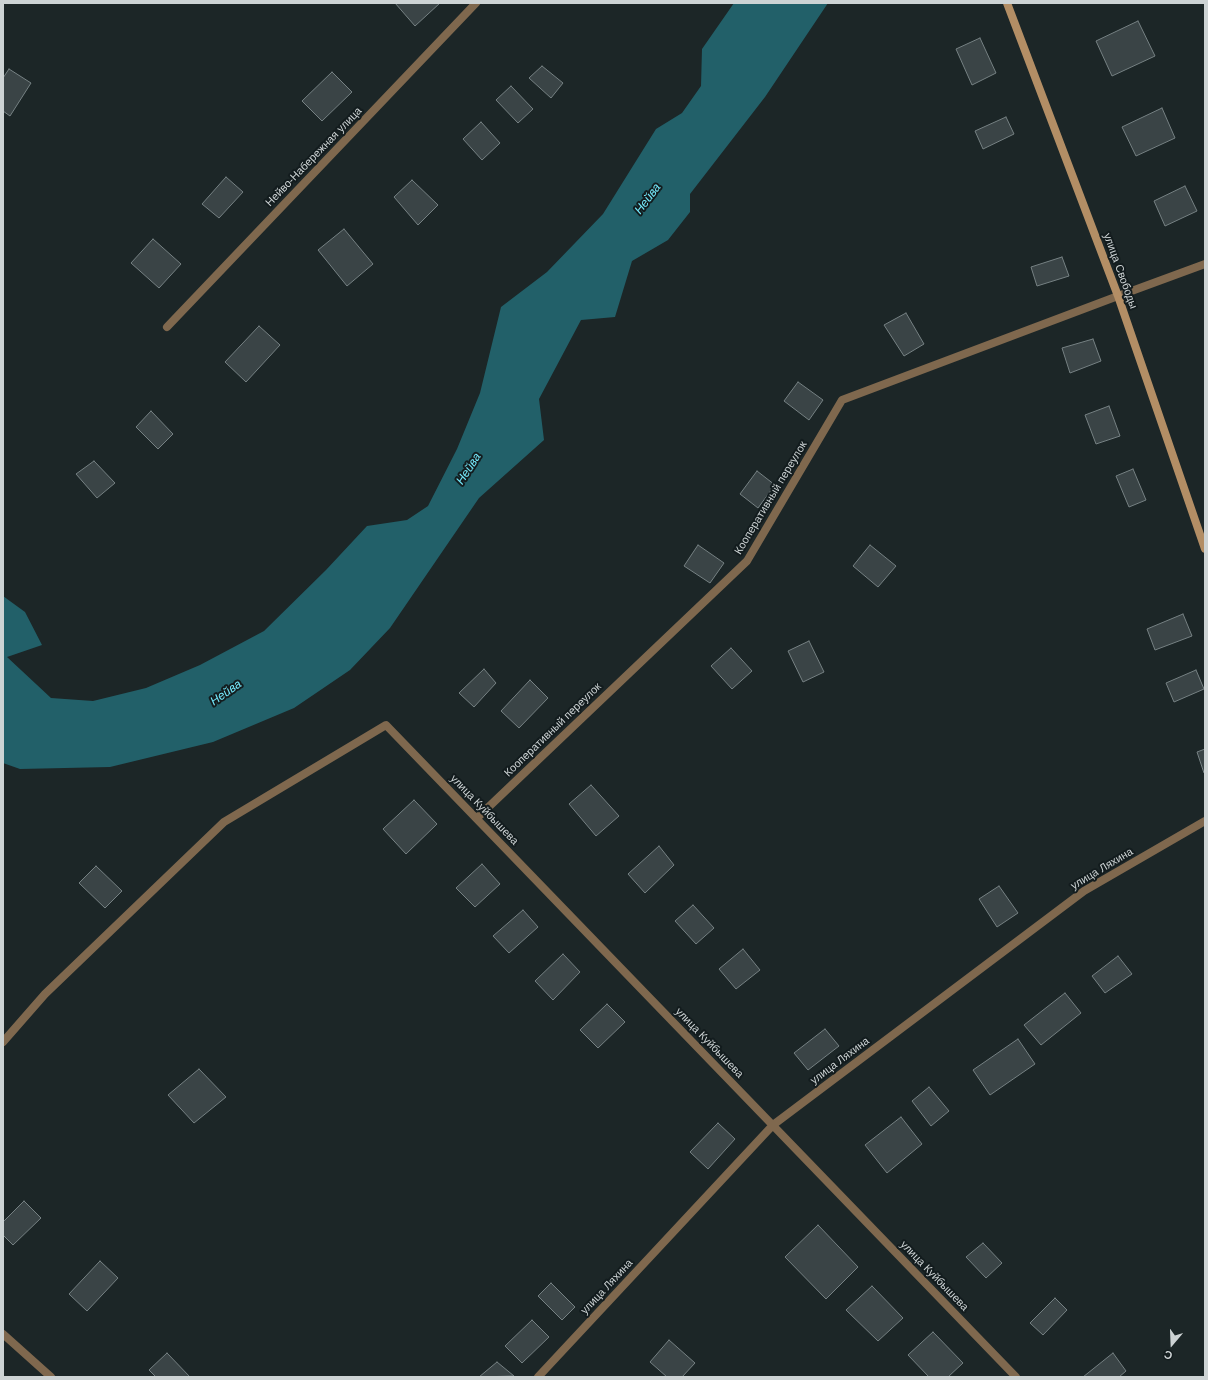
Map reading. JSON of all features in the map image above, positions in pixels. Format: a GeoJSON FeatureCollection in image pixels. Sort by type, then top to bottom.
{"type":"FeatureCollection","features":[{"type":"Feature","properties":{"kind":"main road","name":"улица Свободы"},"geometry":{"type":"LineString","coordinates":[[1007,3],[1118,296],[1205,549]]}},
{"type":"Feature","properties":{"kind":"street","name":"Нейво-Набережная улица"},"geometry":{"type":"LineString","coordinates":[[167,327],[476,3]]}},
{"type":"Feature","properties":{"kind":"street","name":"Кооперативный переулок"},"geometry":{"type":"LineString","coordinates":[[477,818],[747,561],[842,400],[1205,264]]}},
{"type":"Feature","properties":{"kind":"street","name":"улица Куйбышева"},"geometry":{"type":"LineString","coordinates":[[3,1042],[44,994],[224,822],[386,725],[1016,1377]]}},
{"type":"Feature","properties":{"kind":"street","name":"улица Ляхина"},"geometry":{"type":"LineString","coordinates":[[538,1377],[773,1125],[1084,891],[1205,821]]}},
{"type":"Feature","properties":{"kind":"street"},"geometry":{"type":"LineString","coordinates":[[3,1334],[51,1377]]}},
{"type":"Feature","properties":{"kind":"water","name":"Нейва"},"geometry":{"type":"Polygon","coordinates":[[[734,3],[828,3],[765,97],[690,194],[690,212],[668,240],[632,261],[615,317],[581,320],[539,399],[544,440],[479,498],[390,628],[350,670],[294,708],[213,742],[110,767],[20,769],[3,763],[3,596],[25,612],[42,645],[7,657],[51,698],[93,701],[146,688],[200,665],[264,631],[326,570],[367,526],[407,520],[428,506],[457,449],[480,393],[501,307],[547,272],[603,214],[656,129],[682,113],[701,86],[702,49],[734,3]]]}},
{"type":"Feature","properties":{"kind":"building"},"geometry":{"type":"Polygon","coordinates":[[[395,3],[440,3],[415,26],[395,3]]]}},
{"type":"Feature","properties":{"kind":"building"},"geometry":{"type":"Polygon","coordinates":[[[1138,21],[1155,56],[1112,76],[1096,41],[1138,21]]]}},
{"type":"Feature","properties":{"kind":"building"},"geometry":{"type":"Polygon","coordinates":[[[980,38],[996,73],[972,85],[956,49],[980,38]]]}},
{"type":"Feature","properties":{"kind":"building"},"geometry":{"type":"Polygon","coordinates":[[[542,66],[563,83],[551,98],[529,78],[542,66]]]}},
{"type":"Feature","properties":{"kind":"building"},"geometry":{"type":"Polygon","coordinates":[[[9,69],[31,83],[10,116],[3,111],[3,78],[9,69]]]}},
{"type":"Feature","properties":{"kind":"building"},"geometry":{"type":"Polygon","coordinates":[[[332,72],[352,92],[322,121],[302,101],[332,72]]]}},
{"type":"Feature","properties":{"kind":"building"},"geometry":{"type":"Polygon","coordinates":[[[511,86],[533,109],[518,123],[496,100],[511,86]]]}},
{"type":"Feature","properties":{"kind":"building"},"geometry":{"type":"Polygon","coordinates":[[[1162,108],[1175,138],[1136,156],[1122,127],[1162,108]]]}},
{"type":"Feature","properties":{"kind":"building"},"geometry":{"type":"Polygon","coordinates":[[[1006,117],[1014,134],[983,149],[975,131],[1006,117]]]}},
{"type":"Feature","properties":{"kind":"building"},"geometry":{"type":"Polygon","coordinates":[[[481,122],[500,143],[482,160],[463,139],[481,122]]]}},
{"type":"Feature","properties":{"kind":"building"},"geometry":{"type":"Polygon","coordinates":[[[226,177],[243,192],[219,218],[202,204],[226,177]]]}},
{"type":"Feature","properties":{"kind":"building"},"geometry":{"type":"Polygon","coordinates":[[[412,180],[438,205],[418,225],[394,197],[412,180]]]}},
{"type":"Feature","properties":{"kind":"building"},"geometry":{"type":"Polygon","coordinates":[[[1185,186],[1197,211],[1165,226],[1154,201],[1185,186]]]}},
{"type":"Feature","properties":{"kind":"building"},"geometry":{"type":"Polygon","coordinates":[[[344,229],[373,264],[347,286],[318,250],[344,229]]]}},
{"type":"Feature","properties":{"kind":"building"},"geometry":{"type":"Polygon","coordinates":[[[153,239],[181,264],[159,288],[131,263],[153,239]]]}},
{"type":"Feature","properties":{"kind":"building"},"geometry":{"type":"Polygon","coordinates":[[[1062,257],[1069,276],[1037,286],[1031,267],[1062,257]]]}},
{"type":"Feature","properties":{"kind":"building"},"geometry":{"type":"Polygon","coordinates":[[[906,313],[924,344],[904,356],[884,325],[906,313]]]}},
{"type":"Feature","properties":{"kind":"building"},"geometry":{"type":"Polygon","coordinates":[[[259,326],[280,345],[246,382],[225,362],[259,326]]]}},
{"type":"Feature","properties":{"kind":"building"},"geometry":{"type":"Polygon","coordinates":[[[1093,339],[1101,361],[1070,373],[1062,348],[1093,339]]]}},
{"type":"Feature","properties":{"kind":"building"},"geometry":{"type":"Polygon","coordinates":[[[798,382],[823,400],[809,420],[784,401],[798,382]]]}},
{"type":"Feature","properties":{"kind":"building"},"geometry":{"type":"Polygon","coordinates":[[[1109,406],[1120,436],[1096,444],[1085,415],[1109,406]]]}},
{"type":"Feature","properties":{"kind":"building"},"geometry":{"type":"Polygon","coordinates":[[[151,411],[173,434],[158,449],[136,427],[151,411]]]}},
{"type":"Feature","properties":{"kind":"building"},"geometry":{"type":"Polygon","coordinates":[[[94,461],[115,483],[97,498],[76,474],[94,461]]]}},
{"type":"Feature","properties":{"kind":"building"},"geometry":{"type":"Polygon","coordinates":[[[1133,469],[1146,500],[1129,507],[1116,476],[1133,469]]]}},
{"type":"Feature","properties":{"kind":"building"},"geometry":{"type":"Polygon","coordinates":[[[757,471],[775,485],[758,508],[740,494],[757,471]]]}},
{"type":"Feature","properties":{"kind":"building"},"geometry":{"type":"Polygon","coordinates":[[[698,545],[724,563],[710,583],[684,566],[698,545]]]}},
{"type":"Feature","properties":{"kind":"building"},"geometry":{"type":"Polygon","coordinates":[[[870,545],[896,566],[878,587],[853,566],[870,545]]]}},
{"type":"Feature","properties":{"kind":"building"},"geometry":{"type":"Polygon","coordinates":[[[1183,614],[1192,636],[1155,650],[1147,629],[1183,614]]]}},
{"type":"Feature","properties":{"kind":"building"},"geometry":{"type":"Polygon","coordinates":[[[809,641],[824,672],[803,682],[788,651],[809,641]]]}},
{"type":"Feature","properties":{"kind":"building"},"geometry":{"type":"Polygon","coordinates":[[[731,648],[752,671],[732,689],[711,666],[731,648]]]}},
{"type":"Feature","properties":{"kind":"building"},"geometry":{"type":"Polygon","coordinates":[[[484,669],[496,683],[474,707],[459,693],[484,669]]]}},
{"type":"Feature","properties":{"kind":"building"},"geometry":{"type":"Polygon","coordinates":[[[1196,670],[1204,689],[1174,702],[1166,683],[1196,670]]]}},
{"type":"Feature","properties":{"kind":"building"},"geometry":{"type":"Polygon","coordinates":[[[530,680],[548,698],[519,728],[501,711],[530,680]]]}},
{"type":"Feature","properties":{"kind":"building"},"geometry":{"type":"Polygon","coordinates":[[[1205,749],[1205,772],[1204,773],[1197,752],[1205,749]]]}},
{"type":"Feature","properties":{"kind":"building"},"geometry":{"type":"Polygon","coordinates":[[[591,785],[619,816],[596,836],[569,804],[591,785]]]}},
{"type":"Feature","properties":{"kind":"building"},"geometry":{"type":"Polygon","coordinates":[[[414,800],[437,824],[406,854],[383,829],[414,800]]]}},
{"type":"Feature","properties":{"kind":"building"},"geometry":{"type":"Polygon","coordinates":[[[659,846],[674,865],[645,893],[628,874],[659,846]]]}},
{"type":"Feature","properties":{"kind":"building"},"geometry":{"type":"Polygon","coordinates":[[[482,864],[500,884],[475,907],[456,888],[482,864]]]}},
{"type":"Feature","properties":{"kind":"building"},"geometry":{"type":"Polygon","coordinates":[[[96,866],[122,891],[105,908],[79,883],[96,866]]]}},
{"type":"Feature","properties":{"kind":"building"},"geometry":{"type":"Polygon","coordinates":[[[999,886],[1018,913],[997,927],[979,899],[999,886]]]}},
{"type":"Feature","properties":{"kind":"building"},"geometry":{"type":"Polygon","coordinates":[[[693,905],[714,928],[696,944],[675,921],[693,905]]]}},
{"type":"Feature","properties":{"kind":"building"},"geometry":{"type":"Polygon","coordinates":[[[523,910],[538,927],[509,953],[493,936],[523,910]]]}},
{"type":"Feature","properties":{"kind":"building"},"geometry":{"type":"Polygon","coordinates":[[[743,949],[760,970],[736,989],[719,969],[743,949]]]}},
{"type":"Feature","properties":{"kind":"building"},"geometry":{"type":"Polygon","coordinates":[[[563,954],[580,972],[553,1000],[535,981],[563,954]]]}},
{"type":"Feature","properties":{"kind":"building"},"geometry":{"type":"Polygon","coordinates":[[[1118,956],[1132,974],[1105,993],[1092,976],[1118,956]]]}},
{"type":"Feature","properties":{"kind":"building"},"geometry":{"type":"Polygon","coordinates":[[[1065,993],[1081,1013],[1041,1045],[1024,1025],[1065,993]]]}},
{"type":"Feature","properties":{"kind":"building"},"geometry":{"type":"Polygon","coordinates":[[[607,1004],[625,1022],[598,1048],[580,1030],[607,1004]]]}},
{"type":"Feature","properties":{"kind":"building"},"geometry":{"type":"Polygon","coordinates":[[[825,1029],[839,1046],[808,1070],[794,1053],[825,1029]]]}},
{"type":"Feature","properties":{"kind":"building"},"geometry":{"type":"Polygon","coordinates":[[[1018,1039],[1035,1064],[990,1095],[973,1070],[1018,1039]]]}},
{"type":"Feature","properties":{"kind":"building"},"geometry":{"type":"Polygon","coordinates":[[[199,1069],[226,1097],[194,1123],[168,1095],[199,1069]]]}},
{"type":"Feature","properties":{"kind":"building"},"geometry":{"type":"Polygon","coordinates":[[[929,1087],[949,1111],[931,1126],[912,1101],[929,1087]]]}},
{"type":"Feature","properties":{"kind":"building"},"geometry":{"type":"Polygon","coordinates":[[[901,1117],[922,1144],[887,1173],[865,1145],[901,1117]]]}},
{"type":"Feature","properties":{"kind":"building"},"geometry":{"type":"Polygon","coordinates":[[[718,1123],[735,1139],[708,1169],[690,1152],[718,1123]]]}},
{"type":"Feature","properties":{"kind":"building"},"geometry":{"type":"Polygon","coordinates":[[[24,1201],[41,1218],[13,1245],[3,1235],[3,1222],[24,1201]]]}},
{"type":"Feature","properties":{"kind":"building"},"geometry":{"type":"Polygon","coordinates":[[[818,1225],[858,1267],[826,1299],[785,1257],[818,1225]]]}},
{"type":"Feature","properties":{"kind":"building"},"geometry":{"type":"Polygon","coordinates":[[[983,1243],[1002,1263],[986,1278],[966,1257],[983,1243]]]}},
{"type":"Feature","properties":{"kind":"building"},"geometry":{"type":"Polygon","coordinates":[[[100,1261],[118,1278],[87,1311],[69,1294],[100,1261]]]}},
{"type":"Feature","properties":{"kind":"building"},"geometry":{"type":"Polygon","coordinates":[[[551,1283],[575,1307],[562,1320],[538,1296],[551,1283]]]}},
{"type":"Feature","properties":{"kind":"building"},"geometry":{"type":"Polygon","coordinates":[[[872,1286],[903,1318],[878,1341],[846,1310],[872,1286]]]}},
{"type":"Feature","properties":{"kind":"building"},"geometry":{"type":"Polygon","coordinates":[[[1055,1298],[1067,1310],[1043,1335],[1030,1323],[1055,1298]]]}},
{"type":"Feature","properties":{"kind":"building"},"geometry":{"type":"Polygon","coordinates":[[[532,1320],[549,1337],[522,1363],[505,1346],[532,1320]]]}},
{"type":"Feature","properties":{"kind":"building"},"geometry":{"type":"Polygon","coordinates":[[[933,1332],[963,1363],[948,1377],[929,1377],[908,1355],[933,1332]]]}},
{"type":"Feature","properties":{"kind":"building"},"geometry":{"type":"Polygon","coordinates":[[[669,1340],[695,1363],[682,1377],[667,1377],[650,1362],[669,1340]]]}},
{"type":"Feature","properties":{"kind":"building"},"geometry":{"type":"Polygon","coordinates":[[[167,1353],[190,1377],[156,1377],[149,1370],[167,1353]]]}},
{"type":"Feature","properties":{"kind":"building"},"geometry":{"type":"Polygon","coordinates":[[[1113,1353],[1126,1371],[1119,1377],[1083,1377],[1113,1353]]]}},
{"type":"Feature","properties":{"kind":"building"},"geometry":{"type":"Polygon","coordinates":[[[497,1362],[514,1376],[479,1377],[497,1362]]]}}]}
